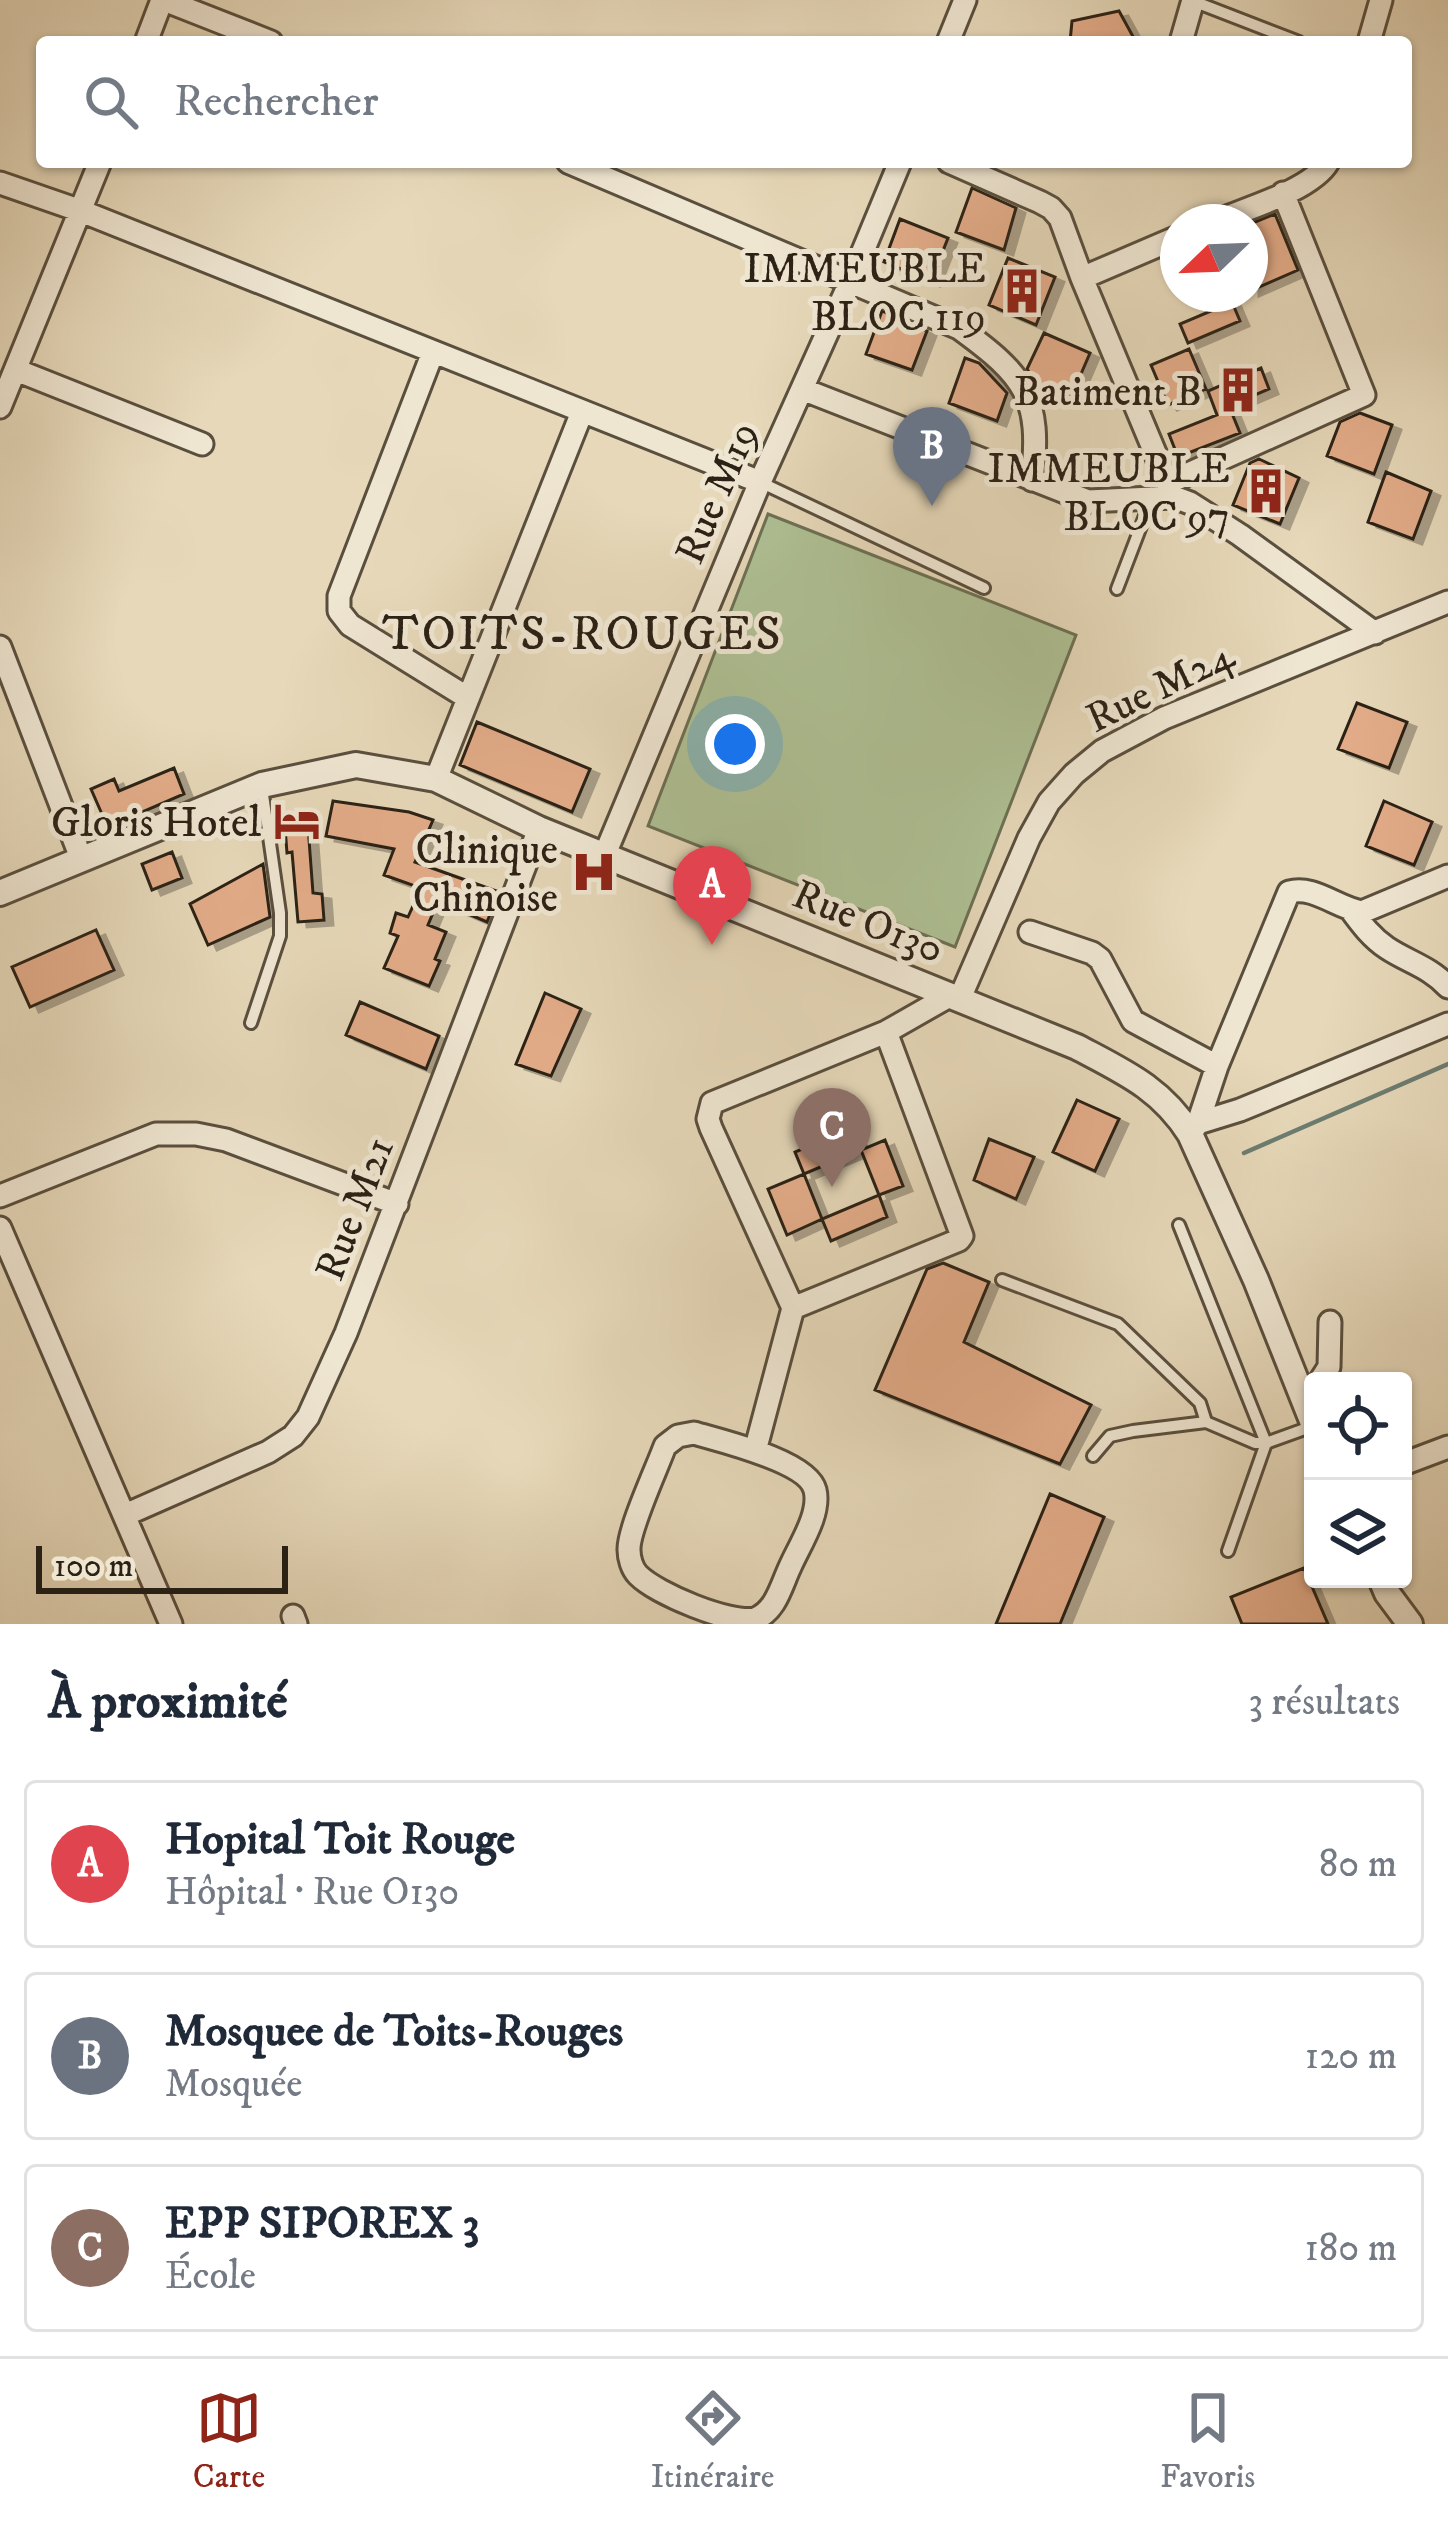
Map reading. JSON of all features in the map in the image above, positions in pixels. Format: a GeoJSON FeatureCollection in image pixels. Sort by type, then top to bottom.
{"type":"FeatureCollection","features":[{"type":"Feature","properties":{"kind":"street"},"geometry":{"type":"LineString","coordinates":[[148,36],[163,0],[256,36]]}},
{"type":"Feature","properties":{"kind":"street"},"geometry":{"type":"LineString","coordinates":[[951,36],[965,0]]}},
{"type":"Feature","properties":{"kind":"street"},"geometry":{"type":"LineString","coordinates":[[1183,36],[1193,0]]}},
{"type":"Feature","properties":{"kind":"street"},"geometry":{"type":"LineString","coordinates":[[1371,36],[1381,0]]}},
{"type":"Feature","properties":{"kind":"street"},"geometry":{"type":"LineString","coordinates":[[0,406],[98,168]]}},
{"type":"Feature","properties":{"kind":"street"},"geometry":{"type":"LineString","coordinates":[[582,168],[949,322],[990,350],[1014,373],[1030,403],[1035,427],[1032,480]]}},
{"type":"Feature","properties":{"kind":"street","name":"Rue M19"},"geometry":{"type":"LineString","coordinates":[[605,854],[898,168]]}},
{"type":"Feature","properties":{"kind":"street"},"geometry":{"type":"LineString","coordinates":[[963,168],[1051,208],[1060,218],[1164,492],[1240,535],[1375,633]]}},
{"type":"Feature","properties":{"kind":"street"},"geometry":{"type":"LineString","coordinates":[[1257,204],[1315,178],[1325,168]]}},
{"type":"Feature","properties":{"kind":"street"},"geometry":{"type":"LineString","coordinates":[[0,183],[760,482]]}},
{"type":"Feature","properties":{"kind":"street"},"geometry":{"type":"LineString","coordinates":[[802,388],[1088,501],[1164,492],[1364,394],[1283,193]]}},
{"type":"Feature","properties":{"kind":"street"},"geometry":{"type":"LineString","coordinates":[[1082,278],[1160,245]]}},
{"type":"Feature","properties":{"kind":"street"},"geometry":{"type":"LineString","coordinates":[[433,352],[340,596],[340,611],[350,625],[468,698]]}},
{"type":"Feature","properties":{"kind":"street"},"geometry":{"type":"LineString","coordinates":[[16,370],[202,444]]}},
{"type":"Feature","properties":{"kind":"street"},"geometry":{"type":"LineString","coordinates":[[436,778],[582,412]]}},
{"type":"Feature","properties":{"kind":"street","name":"Rue M24"},"geometry":{"type":"LineString","coordinates":[[956,997],[1029,838],[1049,802],[1073,774],[1102,751],[1164,718],[1448,602]]}},
{"type":"Feature","properties":{"kind":"street"},"geometry":{"type":"LineString","coordinates":[[0,647],[81,858]]}},
{"type":"Feature","properties":{"kind":"street","name":"Rue O130"},"geometry":{"type":"LineString","coordinates":[[0,893],[262,785],[356,765],[436,778],[539,829],[1077,1047],[1142,1082],[1194,1128],[1256,1280],[1304,1373]]}},
{"type":"Feature","properties":{"kind":"street","name":"Rue M21"},"geometry":{"type":"LineString","coordinates":[[125,1515],[268,1452],[293,1436],[308,1417],[397,1204],[539,829]]}},
{"type":"Feature","properties":{"kind":"street"},"geometry":{"type":"LineString","coordinates":[[1194,1128],[1288,892],[1307,890],[1362,912],[1448,876]]}},
{"type":"Feature","properties":{"kind":"street"},"geometry":{"type":"LineString","coordinates":[[1352,910],[1369,934],[1391,952],[1436,973],[1448,987]]}},
{"type":"Feature","properties":{"kind":"street"},"geometry":{"type":"LineString","coordinates":[[1030,932],[1092,953],[1100,959],[1133,1022],[1217,1066]]}},
{"type":"Feature","properties":{"kind":"street"},"geometry":{"type":"LineString","coordinates":[[754,1450],[793,1308],[710,1128],[712,1103],[886,1032],[956,997]]}},
{"type":"Feature","properties":{"kind":"street"},"geometry":{"type":"LineString","coordinates":[[1194,1128],[1448,1024]]}},
{"type":"Feature","properties":{"kind":"street"},"geometry":{"type":"LineString","coordinates":[[793,1308],[962,1236],[886,1032]]}},
{"type":"Feature","properties":{"kind":"street"},"geometry":{"type":"LineString","coordinates":[[0,1196],[156,1134],[196,1134],[226,1140],[397,1204]]}},
{"type":"Feature","properties":{"kind":"street"},"geometry":{"type":"LineString","coordinates":[[0,1228],[171,1624]]}},
{"type":"Feature","properties":{"kind":"street"},"geometry":{"type":"LineString","coordinates":[[1325,1372],[1330,1322]]}},
{"type":"Feature","properties":{"kind":"street"},"geometry":{"type":"LineString","coordinates":[[694,1433],[754,1450],[806,1475],[815,1488],[815,1511],[771,1609],[738,1622],[685,1615],[638,1575],[630,1562],[628,1544],[665,1446],[678,1436],[694,1433]]}},
{"type":"Feature","properties":{"kind":"street"},"geometry":{"type":"LineString","coordinates":[[1412,1461],[1448,1447]]}},
{"type":"Feature","properties":{"kind":"street"},"geometry":{"type":"LineString","coordinates":[[1385,1588],[1410,1624]]}},
{"type":"Feature","properties":{"kind":"lane"},"geometry":{"type":"LineString","coordinates":[[1193,0],[1284,36]]}},
{"type":"Feature","properties":{"kind":"lane"},"geometry":{"type":"LineString","coordinates":[[760,482],[984,588]]}},
{"type":"Feature","properties":{"kind":"lane"},"geometry":{"type":"LineString","coordinates":[[1117,589],[1164,492]]}},
{"type":"Feature","properties":{"kind":"lane"},"geometry":{"type":"LineString","coordinates":[[251,1023],[280,936],[262,785]]}},
{"type":"Feature","properties":{"kind":"lane"},"geometry":{"type":"LineString","coordinates":[[1179,1226],[1266,1443],[1228,1551]]}},
{"type":"Feature","properties":{"kind":"lane"},"geometry":{"type":"LineString","coordinates":[[1002,1280],[1118,1324],[1200,1403],[1206,1422]]}},
{"type":"Feature","properties":{"kind":"lane"},"geometry":{"type":"LineString","coordinates":[[1094,1456],[1110,1436],[1206,1422],[1266,1443],[1304,1428]]}},
{"type":"Feature","properties":{"kind":"green space"},"geometry":{"type":"Polygon","coordinates":[[[768,514],[1076,635],[955,947],[648,826],[768,514]]]}},
{"type":"Feature","properties":{"kind":"building"},"geometry":{"type":"Polygon","coordinates":[[[1119,11],[1133,36],[1071,36],[1072,21],[1119,11]]]}},
{"type":"Feature","properties":{"kind":"building"},"geometry":{"type":"Polygon","coordinates":[[[972,188],[1016,208],[1004,250],[956,232],[972,188]]]}},
{"type":"Feature","properties":{"kind":"building"},"geometry":{"type":"Polygon","coordinates":[[[1275,214],[1298,270],[1268,283],[1268,217],[1275,214]]]}},
{"type":"Feature","properties":{"kind":"building"},"geometry":{"type":"Polygon","coordinates":[[[900,219],[948,238],[931,281],[884,262],[900,219]]]}},
{"type":"Feature","properties":{"kind":"building","name":"IMMEUBLE BLOC 119"},"geometry":{"type":"Polygon","coordinates":[[[1008,258],[1055,277],[1036,325],[989,305],[1008,258]]]}},
{"type":"Feature","properties":{"kind":"building"},"geometry":{"type":"Polygon","coordinates":[[[882,311],[927,331],[912,370],[866,354],[882,311]]]}},
{"type":"Feature","properties":{"kind":"building"},"geometry":{"type":"Polygon","coordinates":[[[1208,312],[1236,312],[1240,321],[1188,343],[1180,324],[1208,312]]]}},
{"type":"Feature","properties":{"kind":"building"},"geometry":{"type":"Polygon","coordinates":[[[1044,333],[1090,353],[1071,397],[1036,382],[1027,369],[1044,333]]]}},
{"type":"Feature","properties":{"kind":"building"},"geometry":{"type":"Polygon","coordinates":[[[1189,349],[1206,389],[1168,405],[1151,365],[1189,349]]]}},
{"type":"Feature","properties":{"kind":"building"},"geometry":{"type":"Polygon","coordinates":[[[965,358],[979,363],[1007,393],[997,421],[949,403],[965,358]]]}},
{"type":"Feature","properties":{"kind":"building"},"geometry":{"type":"Polygon","coordinates":[[[1261,368],[1269,389],[1229,406],[1240,433],[1178,457],[1169,434],[1217,415],[1208,391],[1261,368]]]}},
{"type":"Feature","properties":{"kind":"building"},"geometry":{"type":"Polygon","coordinates":[[[1360,413],[1392,425],[1374,474],[1327,456],[1340,422],[1360,413]]]}},
{"type":"Feature","properties":{"kind":"building","name":"IMMEUBLE BLOC 97"},"geometry":{"type":"Polygon","coordinates":[[[1259,459],[1299,478],[1280,524],[1233,505],[1250,463],[1259,459]]]}},
{"type":"Feature","properties":{"kind":"building"},"geometry":{"type":"Polygon","coordinates":[[[1386,472],[1431,491],[1413,539],[1368,522],[1386,472]]]}},
{"type":"Feature","properties":{"kind":"building"},"geometry":{"type":"Polygon","coordinates":[[[1357,703],[1407,722],[1389,768],[1338,749],[1357,703]]]}},
{"type":"Feature","properties":{"kind":"building"},"geometry":{"type":"Polygon","coordinates":[[[477,722],[590,769],[572,812],[460,765],[477,722]]]}},
{"type":"Feature","properties":{"kind":"building"},"geometry":{"type":"Polygon","coordinates":[[[174,768],[184,794],[117,823],[105,821],[91,789],[114,779],[119,791],[174,768]]]}},
{"type":"Feature","properties":{"kind":"building"},"geometry":{"type":"Polygon","coordinates":[[[333,801],[433,820],[415,862],[499,892],[487,922],[438,901],[428,925],[446,932],[429,986],[384,968],[398,936],[390,933],[396,913],[408,917],[421,888],[384,875],[394,849],[326,836],[333,801]]]}},
{"type":"Feature","properties":{"kind":"building"},"geometry":{"type":"Polygon","coordinates":[[[1384,801],[1432,822],[1414,865],[1366,846],[1384,801]]]}},
{"type":"Feature","properties":{"kind":"building"},"geometry":{"type":"Polygon","coordinates":[[[307,813],[313,893],[322,894],[324,920],[298,922],[284,814],[307,813]]]}},
{"type":"Feature","properties":{"kind":"building"},"geometry":{"type":"Polygon","coordinates":[[[172,852],[182,878],[152,890],[142,864],[172,852]]]}},
{"type":"Feature","properties":{"kind":"building"},"geometry":{"type":"Polygon","coordinates":[[[263,864],[270,917],[208,945],[190,904],[263,864]]]}},
{"type":"Feature","properties":{"kind":"building"},"geometry":{"type":"Polygon","coordinates":[[[96,930],[114,970],[30,1007],[12,967],[96,930]]]}},
{"type":"Feature","properties":{"kind":"building"},"geometry":{"type":"Polygon","coordinates":[[[545,993],[581,1009],[551,1076],[516,1064],[545,993]]]}},
{"type":"Feature","properties":{"kind":"building"},"geometry":{"type":"Polygon","coordinates":[[[360,1002],[439,1036],[426,1069],[346,1035],[360,1002]]]}},
{"type":"Feature","properties":{"kind":"building"},"geometry":{"type":"Polygon","coordinates":[[[1077,1100],[1119,1119],[1095,1171],[1053,1152],[1077,1100]]]}},
{"type":"Feature","properties":{"kind":"building"},"geometry":{"type":"Polygon","coordinates":[[[852,1128],[861,1150],[804,1174],[795,1152],[852,1128]]]}},
{"type":"Feature","properties":{"kind":"building"},"geometry":{"type":"Polygon","coordinates":[[[989,1139],[1034,1157],[1016,1199],[974,1180],[989,1139]]]}},
{"type":"Feature","properties":{"kind":"building"},"geometry":{"type":"Polygon","coordinates":[[[885,1140],[903,1186],[879,1195],[861,1150],[885,1140]]]}},
{"type":"Feature","properties":{"kind":"building"},"geometry":{"type":"Polygon","coordinates":[[[804,1174],[822,1219],[787,1235],[768,1189],[804,1174]]]}},
{"type":"Feature","properties":{"kind":"building"},"geometry":{"type":"Polygon","coordinates":[[[879,1195],[887,1217],[831,1241],[822,1219],[879,1195]]]}},
{"type":"Feature","properties":{"kind":"building"},"geometry":{"type":"Polygon","coordinates":[[[943,1263],[989,1282],[964,1342],[1091,1405],[1060,1464],[875,1390],[927,1269],[943,1263]]]}},
{"type":"Feature","properties":{"kind":"building"},"geometry":{"type":"Polygon","coordinates":[[[1050,1494],[1104,1517],[1060,1624],[996,1624],[1050,1494]]]}},
{"type":"Feature","properties":{"kind":"building"},"geometry":{"type":"Polygon","coordinates":[[[1304,1568],[1304,1588],[1313,1588],[1328,1624],[1242,1624],[1231,1597],[1304,1568]]]}},
{"type":"Feature","properties":{"kind":"waterway"},"geometry":{"type":"LineString","coordinates":[[1244,1153],[1448,1064]]}},
{"type":"Feature","properties":{"kind":"place","name":"IMMEUBLE BLOC 119"},"geometry":{"type":"Point","coordinates":[1022,291]}},
{"type":"Feature","properties":{"kind":"place","name":"Batiment B"},"geometry":{"type":"Point","coordinates":[1238,390]}},
{"type":"Feature","properties":{"kind":"place","name":"IMMEUBLE BLOC 97"},"geometry":{"type":"Point","coordinates":[1266,491]}},
{"type":"Feature","properties":{"kind":"place","name":"Mosquee de Toits-Rouges"},"geometry":{"type":"Point","coordinates":[932,506]}},
{"type":"Feature","properties":{"kind":"place","name":"Gloris Hotel"},"geometry":{"type":"Point","coordinates":[297,821]}},
{"type":"Feature","properties":{"kind":"place","name":"Clinique Chinoise"},"geometry":{"type":"Point","coordinates":[594,872]}},
{"type":"Feature","properties":{"kind":"place","name":"Hopital Toit Rouge"},"geometry":{"type":"Point","coordinates":[712,945]}},
{"type":"Feature","properties":{"kind":"place","name":"EPP SIPOREX 3"},"geometry":{"type":"Point","coordinates":[832,1187]}},
{"type":"Feature","properties":{"kind":"district","name":"TOITS-ROUGES"},"geometry":{"type":"Point","coordinates":[583,632]}}]}
